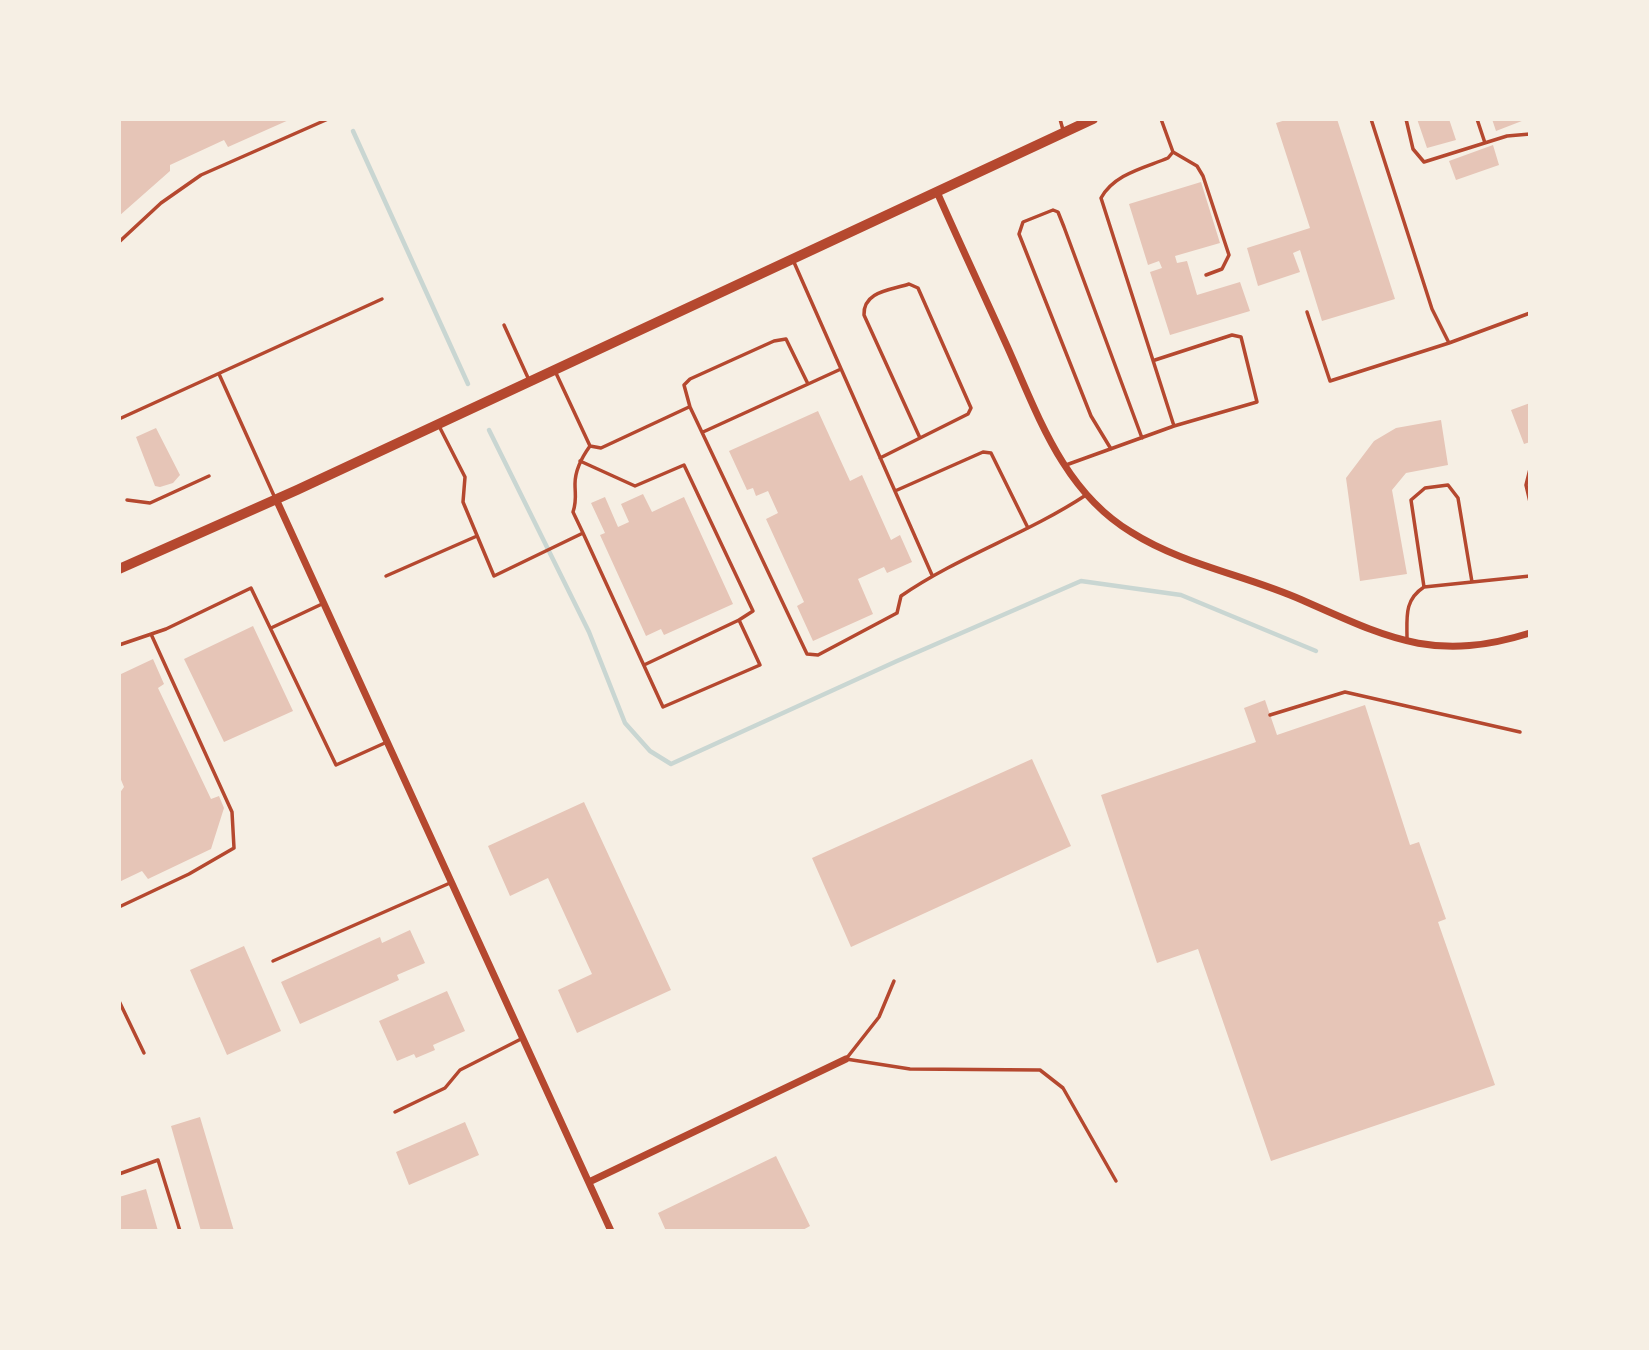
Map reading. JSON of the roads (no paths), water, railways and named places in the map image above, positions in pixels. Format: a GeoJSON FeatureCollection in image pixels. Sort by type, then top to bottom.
{"type":"FeatureCollection","features":[{"type":"Feature","properties":{"kind":"main road"},"geometry":{"type":"LineString","coordinates":[[119,569],[276,499],[1093,119]]}},
{"type":"Feature","properties":{"kind":"street"},"geometry":{"type":"LineString","coordinates":[[937,192],[1064,466],[1086,495],[1113,520],[1155,546],[1285,593],[1370,632],[1407,642],[1465,646],[1530,633]]}},
{"type":"Feature","properties":{"kind":"street"},"geometry":{"type":"LineString","coordinates":[[276,499],[611,1231]]}},
{"type":"Feature","properties":{"kind":"street"},"geometry":{"type":"LineString","coordinates":[[589,1182],[846,1059]]}},
{"type":"Feature","properties":{"kind":"lane"},"geometry":{"type":"LineString","coordinates":[[119,242],[161,202],[201,175],[328,119]]}},
{"type":"Feature","properties":{"kind":"lane"},"geometry":{"type":"LineString","coordinates":[[1060,119],[1064,132]]}},
{"type":"Feature","properties":{"kind":"lane"},"geometry":{"type":"LineString","coordinates":[[1161,119],[1173,152],[1198,166],[1229,255],[1227,264],[1222,269],[1206,275]]}},
{"type":"Feature","properties":{"kind":"lane"},"geometry":{"type":"LineString","coordinates":[[1371,119],[1432,309],[1449,343]]}},
{"type":"Feature","properties":{"kind":"lane"},"geometry":{"type":"LineString","coordinates":[[1405,119],[1413,149],[1424,162],[1485,143],[1530,134]]}},
{"type":"Feature","properties":{"kind":"lane"},"geometry":{"type":"LineString","coordinates":[[1477,119],[1485,143]]}},
{"type":"Feature","properties":{"kind":"lane"},"geometry":{"type":"LineString","coordinates":[[1173,152],[1168,158],[1119,178],[1107,186],[1101,198],[1174,426]]}},
{"type":"Feature","properties":{"kind":"lane"},"geometry":{"type":"LineString","coordinates":[[1111,449],[1091,416],[1019,234],[1023,222],[1053,210],[1058,212],[1064,227],[1142,438]]}},
{"type":"Feature","properties":{"kind":"lane"},"geometry":{"type":"LineString","coordinates":[[793,260],[932,575]]}},
{"type":"Feature","properties":{"kind":"lane"},"geometry":{"type":"LineString","coordinates":[[880,457],[920,438],[968,414],[971,408],[918,288],[909,284],[870,296],[864,305],[864,315],[920,438]]}},
{"type":"Feature","properties":{"kind":"lane"},"geometry":{"type":"LineString","coordinates":[[119,419],[382,299]]}},
{"type":"Feature","properties":{"kind":"lane"},"geometry":{"type":"LineString","coordinates":[[1307,312],[1329,382],[1530,313]]}},
{"type":"Feature","properties":{"kind":"lane"},"geometry":{"type":"LineString","coordinates":[[504,326],[529,380]]}},
{"type":"Feature","properties":{"kind":"lane"},"geometry":{"type":"LineString","coordinates":[[1064,466],[1174,426],[1256,402],[1241,337],[1232,335],[1155,360]]}},
{"type":"Feature","properties":{"kind":"lane"},"geometry":{"type":"LineString","coordinates":[[808,384],[791,343],[786,339],[774,341],[690,379],[684,385],[690,407],[807,654],[818,655],[897,613],[901,596],[932,575],[1028,528],[1086,495]]}},
{"type":"Feature","properties":{"kind":"lane"},"geometry":{"type":"LineString","coordinates":[[554,369],[590,446]]}},
{"type":"Feature","properties":{"kind":"lane"},"geometry":{"type":"LineString","coordinates":[[702,432],[841,369]]}},
{"type":"Feature","properties":{"kind":"lane"},"geometry":{"type":"LineString","coordinates":[[219,373],[276,499]]}},
{"type":"Feature","properties":{"kind":"lane"},"geometry":{"type":"LineString","coordinates":[[590,446],[601,448],[690,407]]}},
{"type":"Feature","properties":{"kind":"lane"},"geometry":{"type":"LineString","coordinates":[[438,424],[465,477],[463,502],[494,576],[583,533]]}},
{"type":"Feature","properties":{"kind":"lane"},"geometry":{"type":"LineString","coordinates":[[590,446],[580,461],[575,483],[578,499],[572,512],[663,707],[760,666],[739,620]]}},
{"type":"Feature","properties":{"kind":"lane"},"geometry":{"type":"LineString","coordinates":[[895,491],[983,452],[990,453],[1028,528]]}},
{"type":"Feature","properties":{"kind":"lane"},"geometry":{"type":"LineString","coordinates":[[580,461],[635,486],[684,465],[753,611],[644,665]]}},
{"type":"Feature","properties":{"kind":"lane"},"geometry":{"type":"LineString","coordinates":[[1530,469],[1526,485],[1530,502]]}},
{"type":"Feature","properties":{"kind":"lane"},"geometry":{"type":"LineString","coordinates":[[127,500],[150,503],[209,475]]}},
{"type":"Feature","properties":{"kind":"lane"},"geometry":{"type":"LineString","coordinates":[[1424,587],[1410,500],[1424,488],[1448,485],[1458,498],[1472,582]]}},
{"type":"Feature","properties":{"kind":"lane"},"geometry":{"type":"LineString","coordinates":[[386,576],[424,557],[477,536]]}},
{"type":"Feature","properties":{"kind":"lane"},"geometry":{"type":"LineString","coordinates":[[1407,642],[1407,605],[1412,595],[1424,587],[1530,576]]}},
{"type":"Feature","properties":{"kind":"lane"},"geometry":{"type":"LineString","coordinates":[[119,645],[151,634],[251,588],[336,765],[388,741]]}},
{"type":"Feature","properties":{"kind":"lane"},"geometry":{"type":"LineString","coordinates":[[271,628],[324,603]]}},
{"type":"Feature","properties":{"kind":"lane"},"geometry":{"type":"LineString","coordinates":[[119,907],[189,874],[234,848],[232,813],[151,634]]}},
{"type":"Feature","properties":{"kind":"lane"},"geometry":{"type":"LineString","coordinates":[[1270,715],[1345,692],[1520,732]]}},
{"type":"Feature","properties":{"kind":"lane"},"geometry":{"type":"LineString","coordinates":[[273,961],[452,882]]}},
{"type":"Feature","properties":{"kind":"lane"},"geometry":{"type":"LineString","coordinates":[[894,981],[879,1017],[846,1059],[910,1069],[1040,1070],[1063,1088],[1116,1181]]}},
{"type":"Feature","properties":{"kind":"lane"},"geometry":{"type":"LineString","coordinates":[[119,1001],[144,1053]]}},
{"type":"Feature","properties":{"kind":"lane"},"geometry":{"type":"LineString","coordinates":[[395,1112],[445,1088],[460,1070],[523,1038]]}},
{"type":"Feature","properties":{"kind":"lane"},"geometry":{"type":"LineString","coordinates":[[119,1174],[158,1160],[180,1231]]}},
{"type":"Feature","properties":{"kind":"waterway"},"geometry":{"type":"LineString","coordinates":[[353,131],[468,384]]}},
{"type":"Feature","properties":{"kind":"waterway"},"geometry":{"type":"LineString","coordinates":[[489,430],[589,632],[625,723],[650,751],[671,764],[1081,581],[1181,595],[1316,651]]}}]}
